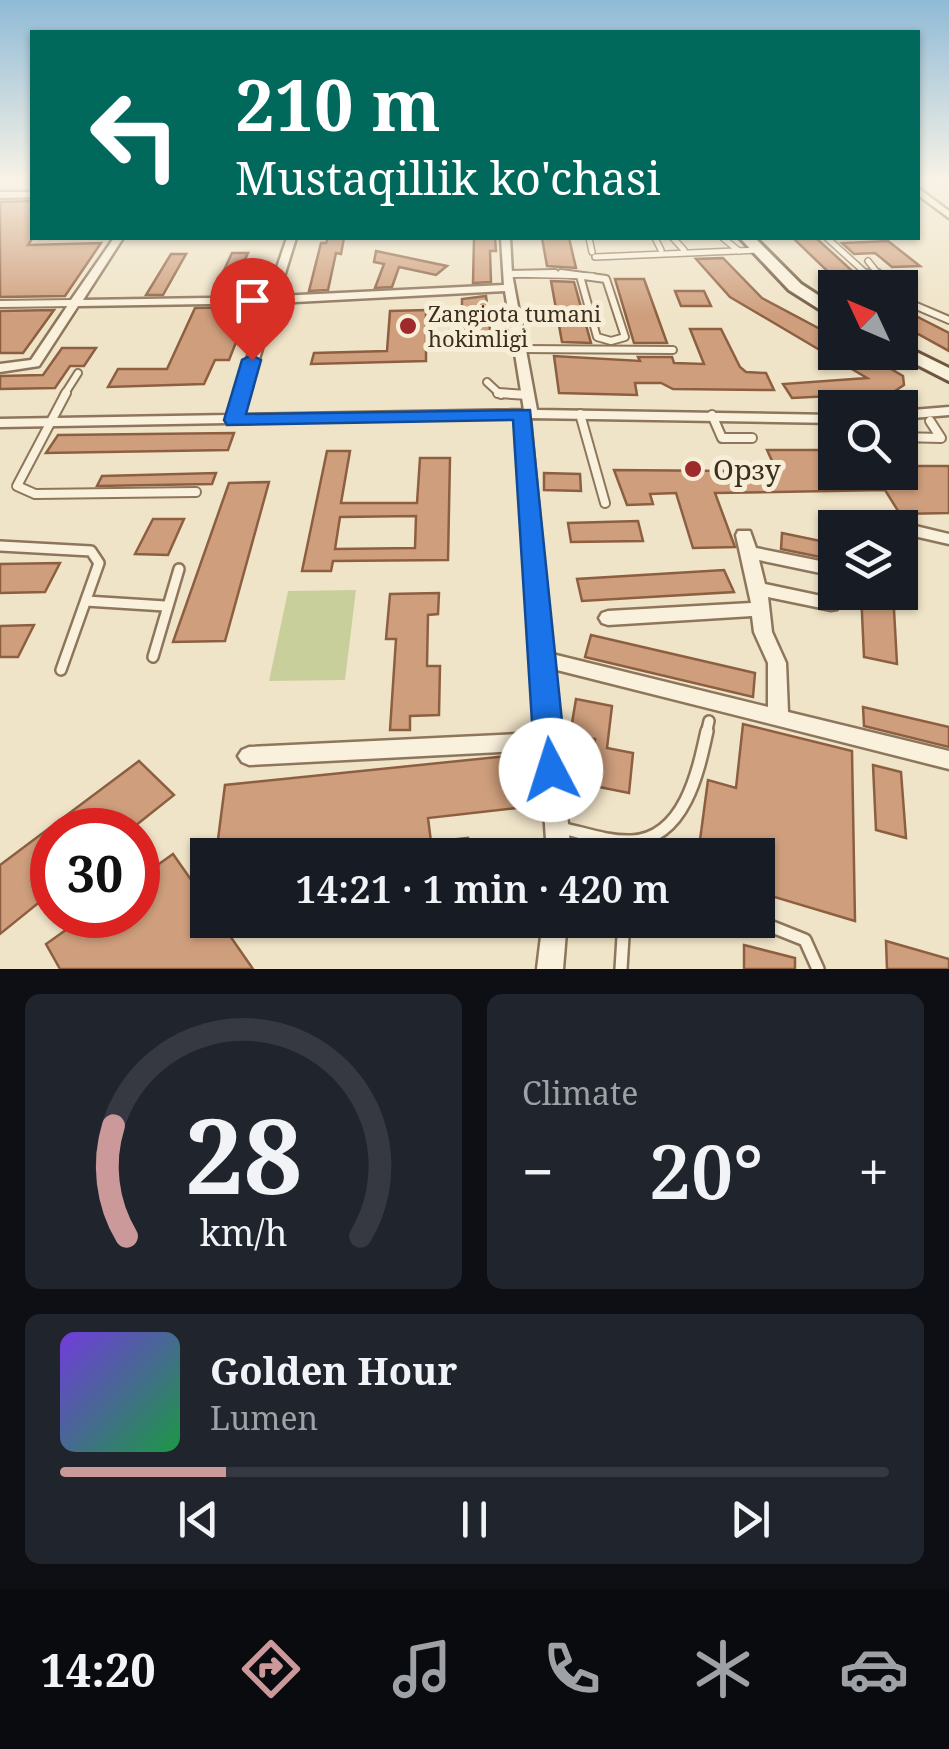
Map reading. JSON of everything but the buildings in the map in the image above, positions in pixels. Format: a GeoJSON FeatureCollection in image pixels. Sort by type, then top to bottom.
{"type":"FeatureCollection","features":[{"type":"Feature","properties":{"kind":"main road"},"geometry":{"type":"LineString","coordinates":[[749,246],[816,303]]}},
{"type":"Feature","properties":{"kind":"main road"},"geometry":{"type":"LineString","coordinates":[[918,359],[949,375]]}},
{"type":"Feature","properties":{"kind":"street"},"geometry":{"type":"LineString","coordinates":[[0,368],[34,364],[117,240]]}},
{"type":"Feature","properties":{"kind":"street"},"geometry":{"type":"LineString","coordinates":[[234,420],[290,240]]}},
{"type":"Feature","properties":{"kind":"street"},"geometry":{"type":"LineString","coordinates":[[506,240],[508,281],[527,408],[541,659],[557,838]]}},
{"type":"Feature","properties":{"kind":"street"},"geometry":{"type":"LineString","coordinates":[[72,303],[269,300],[508,281]]}},
{"type":"Feature","properties":{"kind":"street"},"geometry":{"type":"LineString","coordinates":[[0,424],[234,420],[527,408],[580,414],[818,418]]}},
{"type":"Feature","properties":{"kind":"street"},"geometry":{"type":"LineString","coordinates":[[918,416],[949,412]]}},
{"type":"Feature","properties":{"kind":"street"},"geometry":{"type":"LineString","coordinates":[[918,420],[949,420]]}},
{"type":"Feature","properties":{"kind":"street"},"geometry":{"type":"LineString","coordinates":[[918,532],[949,539]]}},
{"type":"Feature","properties":{"kind":"street"},"geometry":{"type":"LineString","coordinates":[[778,717],[776,663],[763,632],[758,588],[746,543],[818,565]]}},
{"type":"Feature","properties":{"kind":"street"},"geometry":{"type":"LineString","coordinates":[[758,588],[818,601]]}},
{"type":"Feature","properties":{"kind":"street"},"geometry":{"type":"LineString","coordinates":[[608,618],[760,610]]}},
{"type":"Feature","properties":{"kind":"street"},"geometry":{"type":"LineString","coordinates":[[541,659],[949,760]]}},
{"type":"Feature","properties":{"kind":"street"},"geometry":{"type":"LineString","coordinates":[[250,756],[548,741]]}},
{"type":"Feature","properties":{"kind":"street"},"geometry":{"type":"LineString","coordinates":[[550,969],[554,938]]}},
{"type":"Feature","properties":{"kind":"lane"},"geometry":{"type":"LineString","coordinates":[[590,240],[594,255],[749,246]]}},
{"type":"Feature","properties":{"kind":"lane"},"geometry":{"type":"LineString","coordinates":[[655,240],[661,250]]}},
{"type":"Feature","properties":{"kind":"lane"},"geometry":{"type":"LineString","coordinates":[[675,240],[684,250]]}},
{"type":"Feature","properties":{"kind":"lane"},"geometry":{"type":"LineString","coordinates":[[829,240],[863,270]]}},
{"type":"Feature","properties":{"kind":"lane"},"geometry":{"type":"LineString","coordinates":[[868,262],[875,270]]}},
{"type":"Feature","properties":{"kind":"lane"},"geometry":{"type":"LineString","coordinates":[[508,281],[580,276],[606,279],[625,337],[612,341],[598,337],[580,276]]}},
{"type":"Feature","properties":{"kind":"lane"},"geometry":{"type":"LineString","coordinates":[[0,304],[72,303]]}},
{"type":"Feature","properties":{"kind":"lane"},"geometry":{"type":"LineString","coordinates":[[918,307],[949,320]]}},
{"type":"Feature","properties":{"kind":"lane"},"geometry":{"type":"LineString","coordinates":[[521,349],[673,350]]}},
{"type":"Feature","properties":{"kind":"lane"},"geometry":{"type":"LineString","coordinates":[[78,373],[47,423],[17,486],[95,495],[196,492]]}},
{"type":"Feature","properties":{"kind":"lane"},"geometry":{"type":"LineString","coordinates":[[487,382],[502,396],[527,408]]}},
{"type":"Feature","properties":{"kind":"lane"},"geometry":{"type":"LineString","coordinates":[[580,414],[605,503]]}},
{"type":"Feature","properties":{"kind":"lane"},"geometry":{"type":"LineString","coordinates":[[712,414],[722,438],[752,438]]}},
{"type":"Feature","properties":{"kind":"lane"},"geometry":{"type":"LineString","coordinates":[[930,422],[949,446]]}},
{"type":"Feature","properties":{"kind":"lane"},"geometry":{"type":"LineString","coordinates":[[918,437],[941,438]]}},
{"type":"Feature","properties":{"kind":"lane"},"geometry":{"type":"LineString","coordinates":[[0,546],[91,551],[99,563],[61,670]]}},
{"type":"Feature","properties":{"kind":"lane"},"geometry":{"type":"LineString","coordinates":[[152,657],[179,569]]}},
{"type":"Feature","properties":{"kind":"lane"},"geometry":{"type":"LineString","coordinates":[[86,600],[165,606]]}},
{"type":"Feature","properties":{"kind":"lane"},"geometry":{"type":"LineString","coordinates":[[556,827],[630,841],[664,831],[676,816],[702,760],[710,720]]}},
{"type":"Feature","properties":{"kind":"lane"},"geometry":{"type":"LineString","coordinates":[[775,925],[791,929],[816,949],[818,969]]}},
{"type":"Feature","properties":{"kind":"lane"},"geometry":{"type":"LineString","coordinates":[[622,969],[623,938]]}},
{"type":"Feature","properties":{"kind":"green space"},"geometry":{"type":"Polygon","coordinates":[[[356,590],[345,680],[269,681],[288,591],[356,590]]]}},
{"type":"Feature","properties":{"kind":"place","name":"Zangiota tumani hokimligi"},"geometry":{"type":"Point","coordinates":[408,326]}},
{"type":"Feature","properties":{"kind":"place","name":"Орзу"},"geometry":{"type":"Point","coordinates":[693,469]}},
{"type":"Feature","properties":{"kind":"route"},"geometry":{"type":"LineString","coordinates":[[252,360],[234,420],[523,414],[551,770]]}}]}
